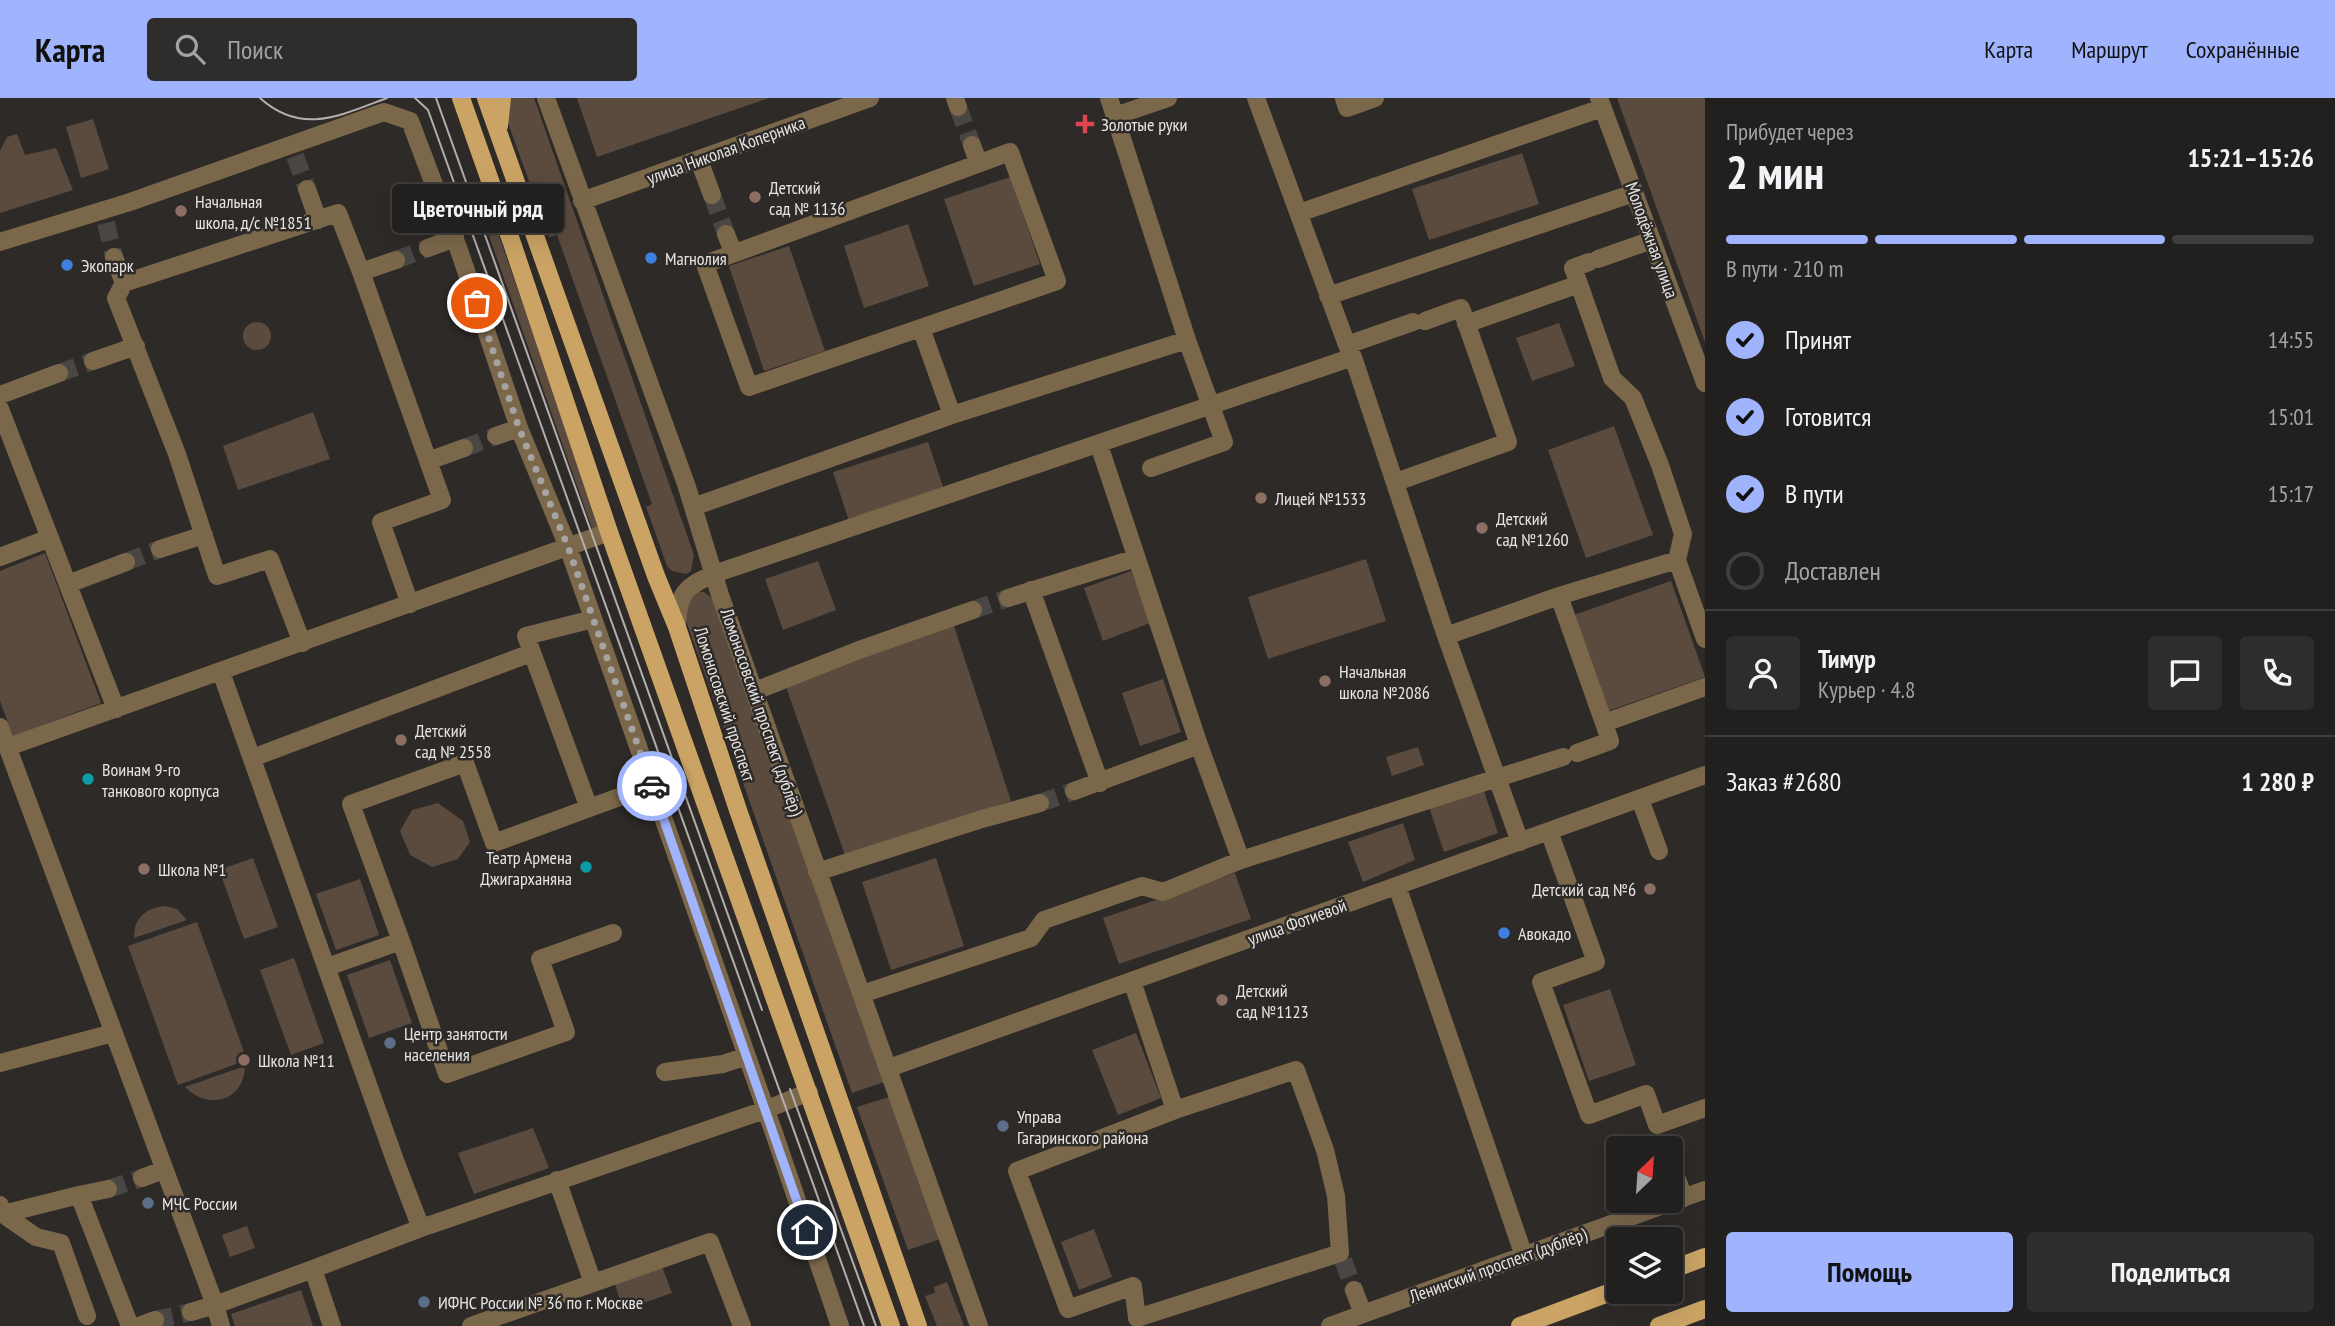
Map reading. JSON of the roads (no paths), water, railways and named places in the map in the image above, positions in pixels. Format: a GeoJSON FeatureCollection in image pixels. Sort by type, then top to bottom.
{"type":"FeatureCollection","features":[{"type":"Feature","properties":{"kind":"main road"},"geometry":{"type":"LineString","coordinates":[[461,98],[609,532],[891,1326]]}},
{"type":"Feature","properties":{"kind":"main road","name":"Ломоносовский проспект"},"geometry":{"type":"LineString","coordinates":[[486,98],[677,627],[918,1326]]}},
{"type":"Feature","properties":{"kind":"main road"},"geometry":{"type":"LineString","coordinates":[[499,137],[502,98]]}},
{"type":"Feature","properties":{"kind":"main road"},"geometry":{"type":"LineString","coordinates":[[635,604],[636,593],[643,586],[655,585],[663,593]]}},
{"type":"Feature","properties":{"kind":"main road"},"geometry":{"type":"LineString","coordinates":[[776,1002],[785,1008],[794,1007],[800,1001],[802,993]]}},
{"type":"Feature","properties":{"kind":"main road"},"geometry":{"type":"LineString","coordinates":[[1683,1265],[1705,1257]]}},
{"type":"Feature","properties":{"kind":"main road"},"geometry":{"type":"LineString","coordinates":[[1520,1326],[1606,1294]]}},
{"type":"Feature","properties":{"kind":"main road"},"geometry":{"type":"LineString","coordinates":[[1660,1326],[1705,1309]]}},
{"type":"Feature","properties":{"kind":"street","name":"Ломоносовский проспект (дублёр)"},"geometry":{"type":"LineString","coordinates":[[545,98],[693,507],[817,872],[979,1326]]}},
{"type":"Feature","properties":{"kind":"street","name":"улица Николая Коперника"},"geometry":{"type":"LineString","coordinates":[[582,201],[870,98]]}},
{"type":"Feature","properties":{"kind":"street"},"geometry":{"type":"LineString","coordinates":[[1109,98],[1187,340],[1224,442],[1151,468]]}},
{"type":"Feature","properties":{"kind":"street"},"geometry":{"type":"LineString","coordinates":[[1115,116],[1168,98]]}},
{"type":"Feature","properties":{"kind":"street"},"geometry":{"type":"LineString","coordinates":[[1256,98],[1350,351],[1446,636],[1520,842]]}},
{"type":"Feature","properties":{"kind":"street"},"geometry":{"type":"LineString","coordinates":[[1343,98],[1347,108],[1375,98]]}},
{"type":"Feature","properties":{"kind":"street"},"geometry":{"type":"LineString","coordinates":[[1299,213],[1600,103]]}},
{"type":"Feature","properties":{"kind":"street","name":"Молодёжная улица"},"geometry":{"type":"LineString","coordinates":[[1600,103],[1705,383]]}},
{"type":"Feature","properties":{"kind":"street"},"geometry":{"type":"LineString","coordinates":[[0,242],[104,217],[293,151],[384,112],[410,121],[455,238],[519,428],[568,547],[840,1326]]}},
{"type":"Feature","properties":{"kind":"street"},"geometry":{"type":"LineString","coordinates":[[1010,152],[1057,281],[749,387],[705,264],[733,252],[975,154],[1010,152]]}},
{"type":"Feature","properties":{"kind":"street"},"geometry":{"type":"LineString","coordinates":[[699,160],[712,195]]}},
{"type":"Feature","properties":{"kind":"street"},"geometry":{"type":"LineString","coordinates":[[307,189],[318,220]]}},
{"type":"Feature","properties":{"kind":"street"},"geometry":{"type":"LineString","coordinates":[[1328,296],[1634,193]]}},
{"type":"Feature","properties":{"kind":"street"},"geometry":{"type":"LineString","coordinates":[[302,643],[270,559],[217,576],[177,454],[116,298],[124,283],[338,213],[442,500],[381,522],[410,604]]}},
{"type":"Feature","properties":{"kind":"street"},"geometry":{"type":"LineString","coordinates":[[726,234],[733,252]]}},
{"type":"Feature","properties":{"kind":"street"},"geometry":{"type":"LineString","coordinates":[[428,248],[455,238]]}},
{"type":"Feature","properties":{"kind":"street"},"geometry":{"type":"LineString","coordinates":[[1652,240],[1573,268],[1612,379],[1633,398],[1660,465],[1683,534],[1677,560],[1705,639]]}},
{"type":"Feature","properties":{"kind":"street"},"geometry":{"type":"LineString","coordinates":[[114,257],[124,283]]}},
{"type":"Feature","properties":{"kind":"street"},"geometry":{"type":"LineString","coordinates":[[361,272],[396,260]]}},
{"type":"Feature","properties":{"kind":"street"},"geometry":{"type":"LineString","coordinates":[[1466,324],[1579,284]]}},
{"type":"Feature","properties":{"kind":"street"},"geometry":{"type":"LineString","coordinates":[[677,627],[677,605],[682,595],[694,583],[714,574],[1211,407],[1419,322],[1461,309],[1508,442],[1396,482]]}},
{"type":"Feature","properties":{"kind":"street"},"geometry":{"type":"LineString","coordinates":[[921,328],[952,415]]}},
{"type":"Feature","properties":{"kind":"street"},"geometry":{"type":"LineString","coordinates":[[693,507],[952,415],[1187,340]]}},
{"type":"Feature","properties":{"kind":"street"},"geometry":{"type":"LineString","coordinates":[[93,361],[136,346]]}},
{"type":"Feature","properties":{"kind":"street"},"geometry":{"type":"LineString","coordinates":[[0,395],[59,373]]}},
{"type":"Feature","properties":{"kind":"street"},"geometry":{"type":"LineString","coordinates":[[0,409],[116,709]]}},
{"type":"Feature","properties":{"kind":"street"},"geometry":{"type":"LineString","coordinates":[[496,436],[519,428]]}},
{"type":"Feature","properties":{"kind":"street"},"geometry":{"type":"LineString","coordinates":[[1099,445],[1199,745],[1241,860]]}},
{"type":"Feature","properties":{"kind":"street"},"geometry":{"type":"LineString","coordinates":[[428,461],[464,448]]}},
{"type":"Feature","properties":{"kind":"street"},"geometry":{"type":"LineString","coordinates":[[8,747],[609,532]]}},
{"type":"Feature","properties":{"kind":"street"},"geometry":{"type":"LineString","coordinates":[[160,549],[204,535]]}},
{"type":"Feature","properties":{"kind":"street"},"geometry":{"type":"LineString","coordinates":[[0,557],[50,538]]}},
{"type":"Feature","properties":{"kind":"street"},"geometry":{"type":"LineString","coordinates":[[1008,598],[1136,558]]}},
{"type":"Feature","properties":{"kind":"street"},"geometry":{"type":"LineString","coordinates":[[1446,636],[1559,596],[1677,560]]}},
{"type":"Feature","properties":{"kind":"street"},"geometry":{"type":"LineString","coordinates":[[68,584],[126,562]]}},
{"type":"Feature","properties":{"kind":"street"},"geometry":{"type":"LineString","coordinates":[[1031,590],[1100,783]]}},
{"type":"Feature","properties":{"kind":"street"},"geometry":{"type":"LineString","coordinates":[[862,994],[1031,938],[1044,919],[1142,886],[1163,891],[1241,860],[1610,741],[1559,596]]}},
{"type":"Feature","properties":{"kind":"street"},"geometry":{"type":"LineString","coordinates":[[755,691],[973,610]]}},
{"type":"Feature","properties":{"kind":"street"},"geometry":{"type":"LineString","coordinates":[[589,808],[526,636],[593,619]]}},
{"type":"Feature","properties":{"kind":"street"},"geometry":{"type":"LineString","coordinates":[[252,758],[531,653]]}},
{"type":"Feature","properties":{"kind":"street"},"geometry":{"type":"LineString","coordinates":[[221,672],[421,1228]]}},
{"type":"Feature","properties":{"kind":"street"},"geometry":{"type":"LineString","coordinates":[[1604,723],[1705,687]]}},
{"type":"Feature","properties":{"kind":"street"},"geometry":{"type":"LineString","coordinates":[[0,727],[221,1326]]}},
{"type":"Feature","properties":{"kind":"street"},"geometry":{"type":"LineString","coordinates":[[1074,791],[1199,745]]}},
{"type":"Feature","properties":{"kind":"street"},"geometry":{"type":"LineString","coordinates":[[613,933],[540,959],[566,1032],[447,1074],[351,804],[465,763],[494,842],[652,785]]}},
{"type":"Feature","properties":{"kind":"street","name":"улица Фотиевой"},"geometry":{"type":"LineString","coordinates":[[889,1068],[1705,775]]}},
{"type":"Feature","properties":{"kind":"street"},"geometry":{"type":"LineString","coordinates":[[1640,799],[1659,851]]}},
{"type":"Feature","properties":{"kind":"street"},"geometry":{"type":"LineString","coordinates":[[817,872],[1040,803]]}},
{"type":"Feature","properties":{"kind":"street"},"geometry":{"type":"LineString","coordinates":[[1549,831],[1596,962],[1541,982],[1589,1115],[1646,1094],[1660,1131],[1705,1108]]}},
{"type":"Feature","properties":{"kind":"street"},"geometry":{"type":"LineString","coordinates":[[1396,886],[1524,1256]]}},
{"type":"Feature","properties":{"kind":"street"},"geometry":{"type":"LineString","coordinates":[[327,967],[401,941]]}},
{"type":"Feature","properties":{"kind":"street"},"geometry":{"type":"LineString","coordinates":[[1132,981],[1175,1110]]}},
{"type":"Feature","properties":{"kind":"street"},"geometry":{"type":"LineString","coordinates":[[0,1063],[113,1032]]}},
{"type":"Feature","properties":{"kind":"street"},"geometry":{"type":"LineString","coordinates":[[665,1072],[723,1064],[747,1056]]}},
{"type":"Feature","properties":{"kind":"street"},"geometry":{"type":"LineString","coordinates":[[1296,1070],[1325,1150],[1336,1196],[1342,1257],[1137,1322],[1133,1286],[1068,1309],[1017,1171],[1175,1110],[1296,1070]]}},
{"type":"Feature","properties":{"kind":"street"},"geometry":{"type":"LineString","coordinates":[[191,1312],[215,1306],[421,1228],[765,1110],[809,1092]]}},
{"type":"Feature","properties":{"kind":"street"},"geometry":{"type":"LineString","coordinates":[[142,1178],[163,1170]]}},
{"type":"Feature","properties":{"kind":"street"},"geometry":{"type":"LineString","coordinates":[[557,1181],[593,1283]]}},
{"type":"Feature","properties":{"kind":"street"},"geometry":{"type":"LineString","coordinates":[[2,1209],[108,1189]]}},
{"type":"Feature","properties":{"kind":"street","name":"Ленинский проспект (дублёр)"},"geometry":{"type":"LineString","coordinates":[[1684,1198],[1705,1190]]}},
{"type":"Feature","properties":{"kind":"street"},"geometry":{"type":"LineString","coordinates":[[79,1195],[130,1326]]}},
{"type":"Feature","properties":{"kind":"street"},"geometry":{"type":"LineString","coordinates":[[2,1209],[36,1237],[61,1243],[87,1316]]}},
{"type":"Feature","properties":{"kind":"street","name":"Ленинский проспект (дублёр)"},"geometry":{"type":"LineString","coordinates":[[1330,1326],[1643,1213]]}},
{"type":"Feature","properties":{"kind":"street"},"geometry":{"type":"LineString","coordinates":[[471,1326],[710,1242],[742,1326]]}},
{"type":"Feature","properties":{"kind":"street"},"geometry":{"type":"LineString","coordinates":[[313,1269],[332,1326]]}},
{"type":"Feature","properties":{"kind":"street"},"geometry":{"type":"LineString","coordinates":[[1354,1290],[1363,1314]]}},
{"type":"Feature","properties":{"kind":"tunnel"},"geometry":{"type":"LineString","coordinates":[[958,107],[972,145]]}},
{"type":"Feature","properties":{"kind":"tunnel"},"geometry":{"type":"LineString","coordinates":[[295,156],[307,189]]}},
{"type":"Feature","properties":{"kind":"tunnel"},"geometry":{"type":"LineString","coordinates":[[712,195],[726,234]]}},
{"type":"Feature","properties":{"kind":"tunnel"},"geometry":{"type":"LineString","coordinates":[[106,223],[114,257]]}},
{"type":"Feature","properties":{"kind":"tunnel"},"geometry":{"type":"LineString","coordinates":[[396,260],[428,248]]}},
{"type":"Feature","properties":{"kind":"tunnel"},"geometry":{"type":"LineString","coordinates":[[59,373],[93,361]]}},
{"type":"Feature","properties":{"kind":"tunnel"},"geometry":{"type":"LineString","coordinates":[[464,448],[496,436]]}},
{"type":"Feature","properties":{"kind":"tunnel"},"geometry":{"type":"LineString","coordinates":[[126,562],[160,549]]}},
{"type":"Feature","properties":{"kind":"tunnel"},"geometry":{"type":"LineString","coordinates":[[973,610],[1008,598]]}},
{"type":"Feature","properties":{"kind":"tunnel"},"geometry":{"type":"LineString","coordinates":[[1040,803],[1074,791]]}},
{"type":"Feature","properties":{"kind":"tunnel"},"geometry":{"type":"LineString","coordinates":[[108,1189],[142,1178]]}},
{"type":"Feature","properties":{"kind":"tunnel"},"geometry":{"type":"LineString","coordinates":[[1343,1260],[1354,1290]]}},
{"type":"Feature","properties":{"kind":"tunnel"},"geometry":{"type":"LineString","coordinates":[[155,1320],[191,1312]]}},
{"type":"Feature","properties":{"kind":"tram line"},"geometry":{"type":"LineString","coordinates":[[260,98],[276,110],[307,119],[322,119],[354,111],[387,98]]}},
{"type":"Feature","properties":{"kind":"tram line"},"geometry":{"type":"LineString","coordinates":[[415,98],[428,110],[864,1326]]}},
{"type":"Feature","properties":{"kind":"tram line"},"geometry":{"type":"LineString","coordinates":[[436,98],[762,1010]]}},
{"type":"Feature","properties":{"kind":"tram line"},"geometry":{"type":"LineString","coordinates":[[790,1089],[876,1326]]}},
{"type":"Feature","properties":{"kind":"place","name":"Золотые руки"},"geometry":{"type":"Point","coordinates":[1085,124]}},
{"type":"Feature","properties":{"kind":"place","name":"Детский сад № 1136"},"geometry":{"type":"Point","coordinates":[755,197]}},
{"type":"Feature","properties":{"kind":"place","name":"Начальная школа, д/с №1851"},"geometry":{"type":"Point","coordinates":[181,211]}},
{"type":"Feature","properties":{"kind":"place","name":"Магнолия"},"geometry":{"type":"Point","coordinates":[651,258]}},
{"type":"Feature","properties":{"kind":"place","name":"Экопарк"},"geometry":{"type":"Point","coordinates":[67,265]}},
{"type":"Feature","properties":{"kind":"place","name":"Цветочный ряд"},"geometry":{"type":"Point","coordinates":[477,303]}},
{"type":"Feature","properties":{"kind":"place","name":"Лицей №1533"},"geometry":{"type":"Point","coordinates":[1261,498]}},
{"type":"Feature","properties":{"kind":"place","name":"Детский сад №1260"},"geometry":{"type":"Point","coordinates":[1482,528]}},
{"type":"Feature","properties":{"kind":"place","name":"Начальная школа №2086"},"geometry":{"type":"Point","coordinates":[1325,681]}},
{"type":"Feature","properties":{"kind":"place","name":"Детский сад № 2558"},"geometry":{"type":"Point","coordinates":[401,740]}},
{"type":"Feature","properties":{"kind":"place","name":"Воинам 9-го танкового корпуса"},"geometry":{"type":"Point","coordinates":[88,779]}},
{"type":"Feature","properties":{"kind":"place","name":"Театр Армена Джигарханяна"},"geometry":{"type":"Point","coordinates":[586,867]}},
{"type":"Feature","properties":{"kind":"place","name":"Школа №1"},"geometry":{"type":"Point","coordinates":[144,869]}},
{"type":"Feature","properties":{"kind":"place","name":"Детский сад №6"},"geometry":{"type":"Point","coordinates":[1650,889]}},
{"type":"Feature","properties":{"kind":"place","name":"Авокадо"},"geometry":{"type":"Point","coordinates":[1504,933]}},
{"type":"Feature","properties":{"kind":"place","name":"Детский сад №1123"},"geometry":{"type":"Point","coordinates":[1222,1000]}},
{"type":"Feature","properties":{"kind":"place","name":"Центр занятости населения"},"geometry":{"type":"Point","coordinates":[390,1043]}},
{"type":"Feature","properties":{"kind":"place","name":"Школа №11"},"geometry":{"type":"Point","coordinates":[244,1060]}},
{"type":"Feature","properties":{"kind":"place","name":"Управа Гагаринского района"},"geometry":{"type":"Point","coordinates":[1003,1126]}},
{"type":"Feature","properties":{"kind":"place","name":"МЧС России"},"geometry":{"type":"Point","coordinates":[148,1203]}},
{"type":"Feature","properties":{"kind":"place","name":"ИФНС России № 36 по г. Москве"},"geometry":{"type":"Point","coordinates":[424,1302]}}]}
